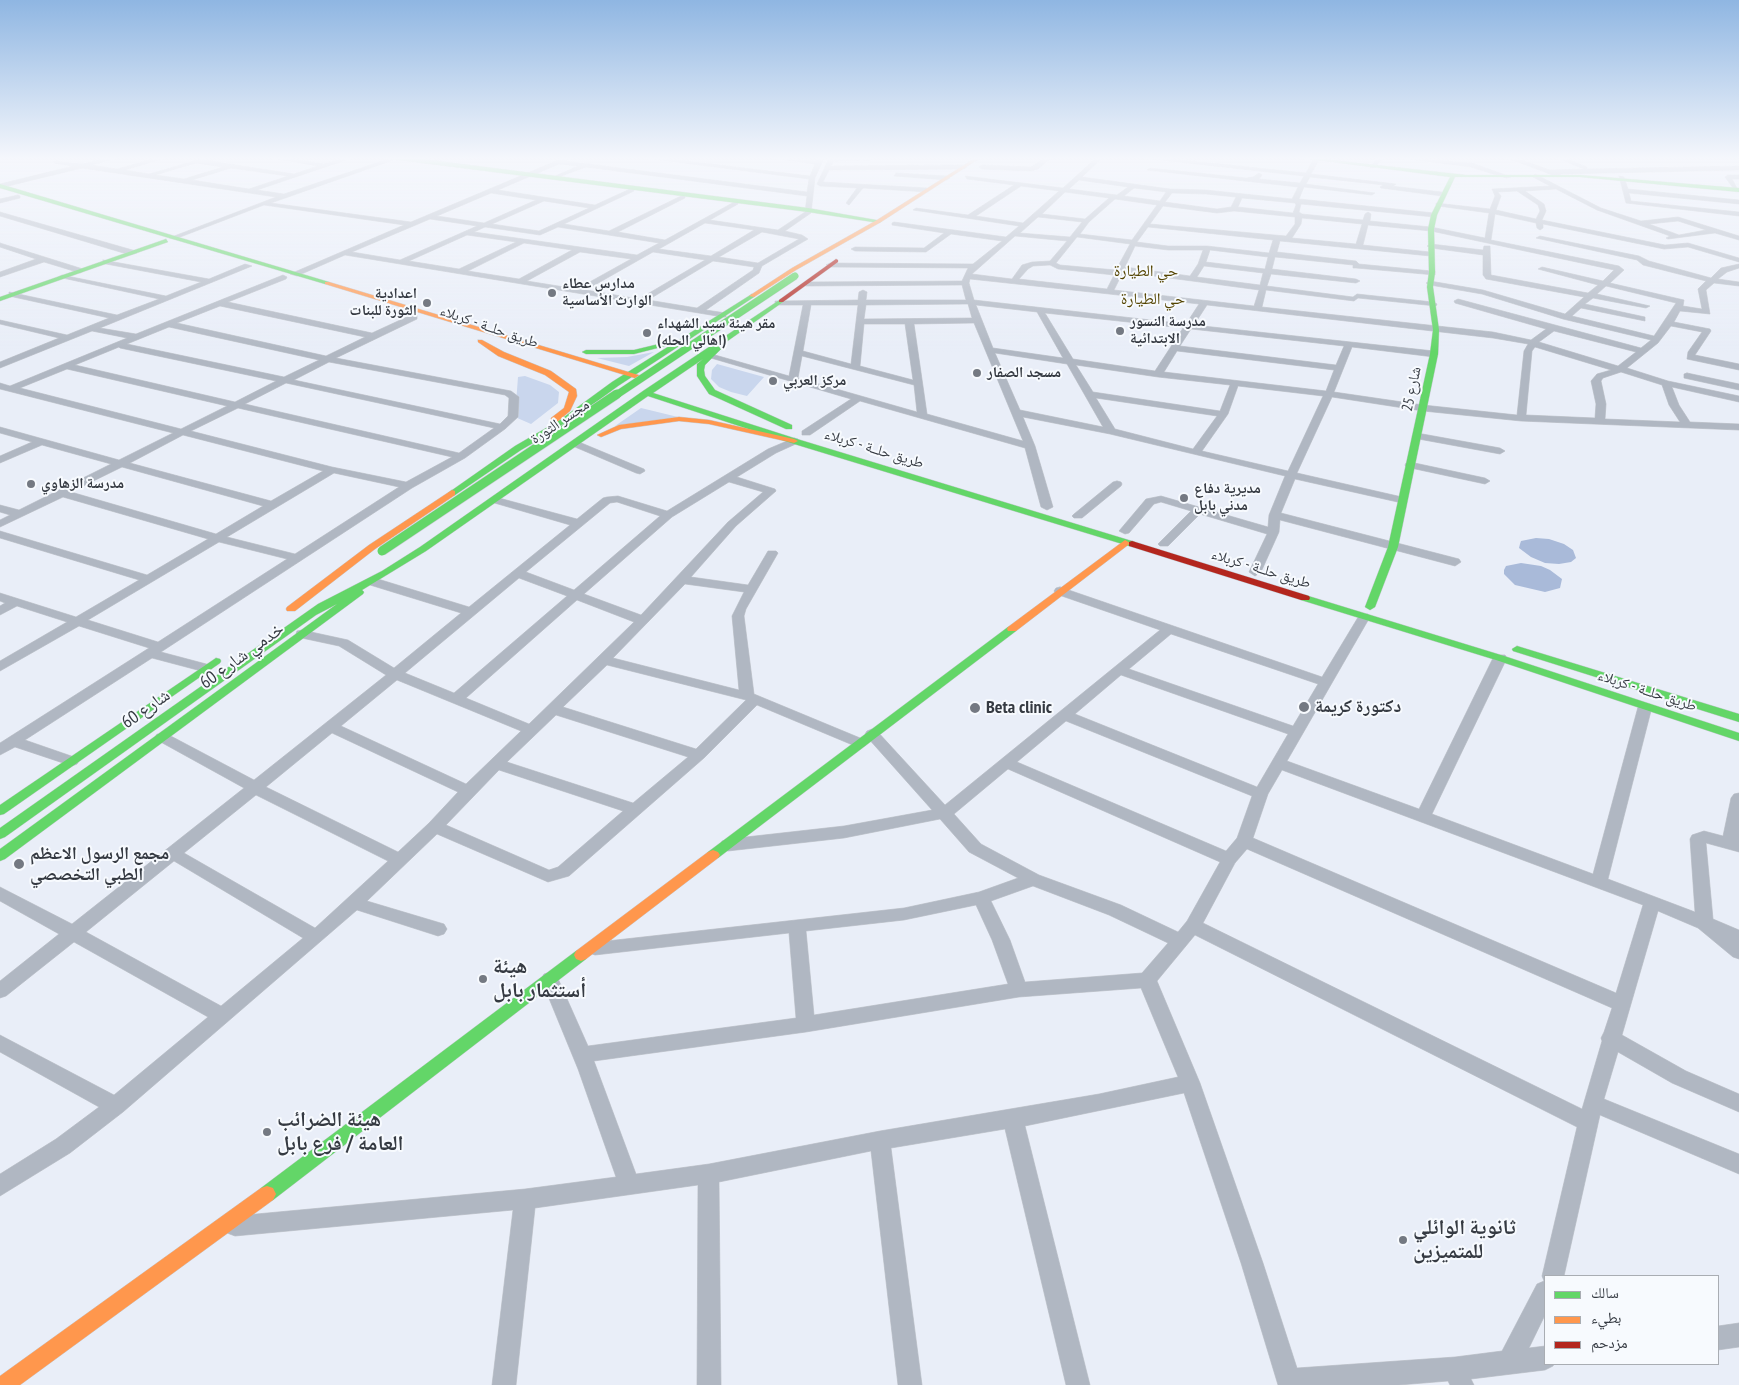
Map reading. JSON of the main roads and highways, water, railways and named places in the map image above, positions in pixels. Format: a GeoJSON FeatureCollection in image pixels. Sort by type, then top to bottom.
{"type":"FeatureCollection","features":[{"type":"Feature","properties":{"kind":"main road","name":"طريق حلــة - كربلاء"},"geometry":{"type":"LineString","coordinates":[[112,223],[481,336],[562,367]]}},
{"type":"Feature","properties":{"kind":"main road","name":"طريق حلــة - كربلاء"},"geometry":{"type":"LineString","coordinates":[[119,223],[248,266],[288,276],[414,317],[631,374],[673,387]]}},
{"type":"Feature","properties":{"kind":"main road"},"geometry":{"type":"LineString","coordinates":[[518,448],[563,422],[615,384],[794,269],[876,223]]}},
{"type":"Feature","properties":{"kind":"main road","name":"مجسر الثورة"},"geometry":{"type":"LineString","coordinates":[[518,448],[372,547],[287,612],[387,553],[801,279],[830,265],[896,223]]}},
{"type":"Feature","properties":{"kind":"main road","name":"شارع 25"},"geometry":{"type":"LineString","coordinates":[[1367,612],[1393,547],[1434,354],[1436,330],[1431,278],[1431,230],[1433,223]]}},
{"type":"Feature","properties":{"kind":"main road"},"geometry":{"type":"LineString","coordinates":[[0,298],[169,240]]}},
{"type":"Feature","properties":{"kind":"main road","name":"مجسر الثورة"},"geometry":{"type":"LineString","coordinates":[[801,279],[809,262]]}},
{"type":"Feature","properties":{"kind":"main road"},"geometry":{"type":"LineString","coordinates":[[312,613],[385,573],[495,500],[646,393],[705,356],[733,333],[778,303],[801,279]]}},
{"type":"Feature","properties":{"kind":"main road"},"geometry":{"type":"LineString","coordinates":[[481,336],[590,353],[613,353],[634,352],[663,346],[706,327]]}},
{"type":"Feature","properties":{"kind":"main road"},"geometry":{"type":"LineString","coordinates":[[481,336],[500,354],[548,373],[573,391],[573,396],[567,409],[518,448]]}},
{"type":"Feature","properties":{"kind":"main road"},"geometry":{"type":"LineString","coordinates":[[667,351],[667,355],[678,358],[692,359],[705,356]]}},
{"type":"Feature","properties":{"kind":"main road"},"geometry":{"type":"LineString","coordinates":[[705,356],[700,370],[701,376],[715,394],[789,427]]}},
{"type":"Feature","properties":{"kind":"main road","name":"طريق حلــة - كربلاء"},"geometry":{"type":"LineString","coordinates":[[599,379],[794,441],[851,453],[1078,516],[1125,537],[1164,544],[1254,572],[1367,612],[1428,624]]}},
{"type":"Feature","properties":{"kind":"main road","name":"طريق حلــة - كربلاء"},"geometry":{"type":"LineString","coordinates":[[700,396],[806,433],[851,453],[1367,612],[1502,652],[1590,671],[1739,718]]}},
{"type":"Feature","properties":{"kind":"main road"},"geometry":{"type":"LineString","coordinates":[[563,422],[575,418],[589,418],[600,424],[596,428]]}},
{"type":"Feature","properties":{"kind":"main road"},"geometry":{"type":"LineString","coordinates":[[556,457],[619,427],[679,419],[709,422],[794,441]]}},
{"type":"Feature","properties":{"kind":"main road"},"geometry":{"type":"LineString","coordinates":[[4,1385],[223,1227],[1060,591],[1125,537]]}},
{"type":"Feature","properties":{"kind":"main road","name":"مجسر الثورة"},"geometry":{"type":"LineString","coordinates":[[312,613],[387,553]]}},
{"type":"Feature","properties":{"kind":"main road","name":"خدمي شارع 60"},"geometry":{"type":"LineString","coordinates":[[0,856],[385,573]]}},
{"type":"Feature","properties":{"kind":"main road","name":"شارع 60"},"geometry":{"type":"LineString","coordinates":[[0,834],[312,613]]}},
{"type":"Feature","properties":{"kind":"main road","name":"شارع 60"},"geometry":{"type":"LineString","coordinates":[[0,811],[228,652]]}},
{"type":"Feature","properties":{"kind":"main road","name":"طريق حلــة - كربلاء"},"geometry":{"type":"LineString","coordinates":[[1502,652],[1645,707],[1739,737]]}},
{"type":"Feature","properties":{"kind":"place","name":"مدارس عطاء الوارث الأساسية"},"geometry":{"type":"Point","coordinates":[552,293]}},
{"type":"Feature","properties":{"kind":"place","name":"اعدادية الثورة للبنات"},"geometry":{"type":"Point","coordinates":[427,303]}},
{"type":"Feature","properties":{"kind":"place","name":"مدرسة النسور الابتدائية"},"geometry":{"type":"Point","coordinates":[1120,331]}},
{"type":"Feature","properties":{"kind":"place","name":"مقر هيئة سيد الشهداء (اهالي الحله)"},"geometry":{"type":"Point","coordinates":[647,333]}},
{"type":"Feature","properties":{"kind":"place","name":"مسجد الصفار"},"geometry":{"type":"Point","coordinates":[977,373]}},
{"type":"Feature","properties":{"kind":"place","name":"مركز العربي"},"geometry":{"type":"Point","coordinates":[773,381]}},
{"type":"Feature","properties":{"kind":"place","name":"مدرسة الزهاوي"},"geometry":{"type":"Point","coordinates":[31,484]}},
{"type":"Feature","properties":{"kind":"place","name":"مديرية دفاع مدني بابل"},"geometry":{"type":"Point","coordinates":[1184,498]}},
{"type":"Feature","properties":{"kind":"place","name":"دكتورة كريمة"},"geometry":{"type":"Point","coordinates":[1304,707]}},
{"type":"Feature","properties":{"kind":"place","name":"Beta clinic"},"geometry":{"type":"Point","coordinates":[975,708]}},
{"type":"Feature","properties":{"kind":"place","name":"مجمع الرسول الاعظم الطبي التخصصي"},"geometry":{"type":"Point","coordinates":[19,864]}},
{"type":"Feature","properties":{"kind":"place","name":"هيئة أستثمار بابل"},"geometry":{"type":"Point","coordinates":[483,979]}},
{"type":"Feature","properties":{"kind":"place","name":"هيئة الضرائب العامة / فرع بابل"},"geometry":{"type":"Point","coordinates":[267,1132]}},
{"type":"Feature","properties":{"kind":"place","name":"ثانوية الوائلي للمتميزين"},"geometry":{"type":"Point","coordinates":[1403,1240]}},
{"type":"Feature","properties":{"kind":"district","name":"حي الطيارة"},"geometry":{"type":"Point","coordinates":[1146,271]}},
{"type":"Feature","properties":{"kind":"district","name":"حي الطيارة"},"geometry":{"type":"Point","coordinates":[1153,299]}}]}
